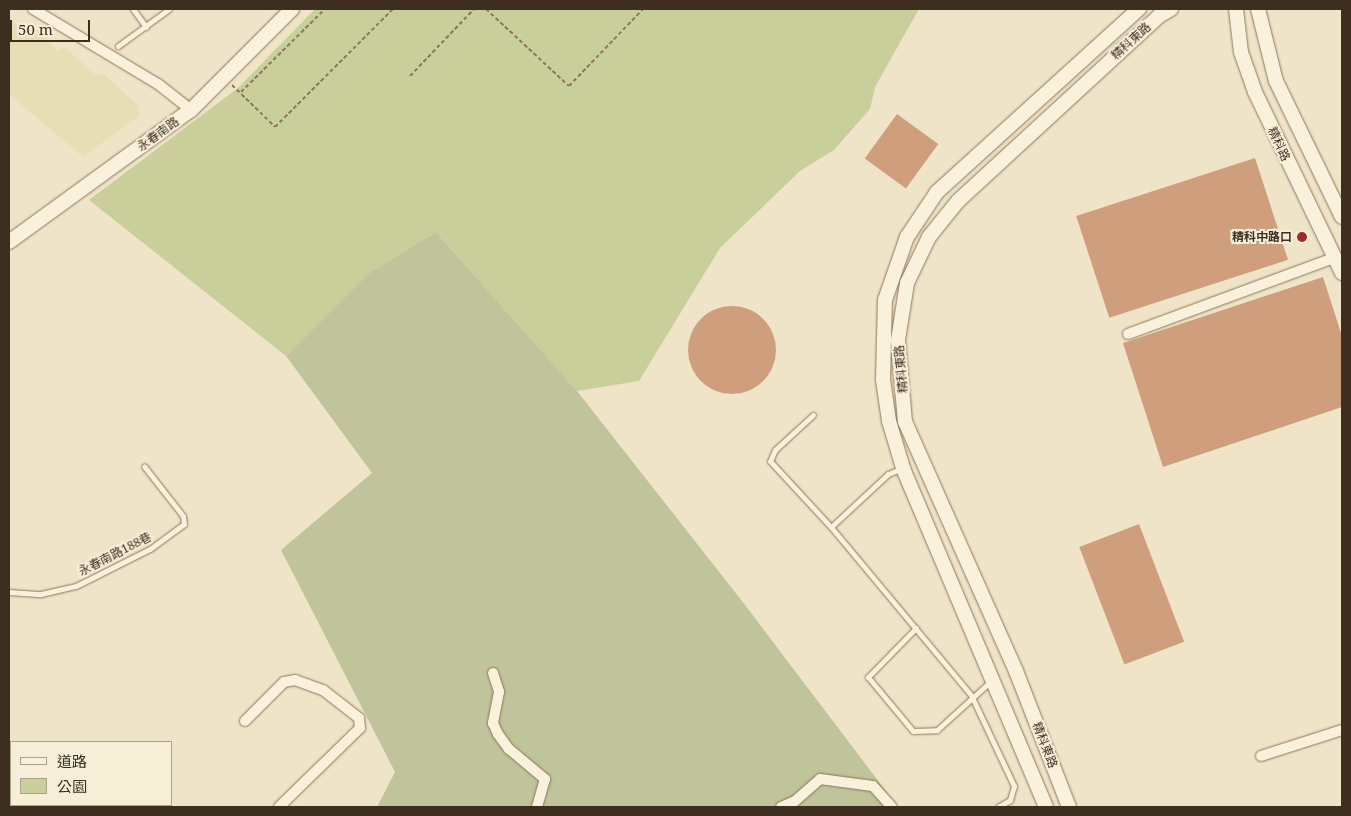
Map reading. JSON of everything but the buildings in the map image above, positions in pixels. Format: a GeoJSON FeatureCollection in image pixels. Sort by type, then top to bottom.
{"type":"FeatureCollection","features":[{"type":"Feature","properties":{"kind":"street"},"geometry":{"type":"LineString","coordinates":[[33,9],[158,84],[190,110]]}},
{"type":"Feature","properties":{"kind":"street","name":"永春南路"},"geometry":{"type":"LineString","coordinates":[[9,242],[190,110],[224,80],[292,9]]}},
{"type":"Feature","properties":{"kind":"street","name":"精科東路"},"geometry":{"type":"LineString","coordinates":[[1046,807],[903,468],[889,420],[882,340],[885,300],[907,237],[936,192],[1139,9]]}},
{"type":"Feature","properties":{"kind":"street","name":"精科東路"},"geometry":{"type":"LineString","coordinates":[[1069,807],[1016,671],[905,422],[898,340],[908,283],[929,238],[958,201],[1136,36],[1171,9]]}},
{"type":"Feature","properties":{"kind":"street","name":"精科路"},"geometry":{"type":"LineString","coordinates":[[1236,9],[1241,52],[1254,92],[1342,273]]}},
{"type":"Feature","properties":{"kind":"street","name":"精科路"},"geometry":{"type":"LineString","coordinates":[[1258,9],[1276,81],[1342,217]]}},
{"type":"Feature","properties":{"kind":"street"},"geometry":{"type":"LineString","coordinates":[[1128,334],[1334,258]]}},
{"type":"Feature","properties":{"kind":"street"},"geometry":{"type":"LineString","coordinates":[[492,673],[498,692],[493,722],[498,734],[509,749],[545,779],[537,807]]}},
{"type":"Feature","properties":{"kind":"street"},"geometry":{"type":"LineString","coordinates":[[245,721],[284,682],[295,680],[323,690],[359,718],[360,728],[279,807]]}},
{"type":"Feature","properties":{"kind":"street"},"geometry":{"type":"LineString","coordinates":[[1261,756],[1342,730]]}},
{"type":"Feature","properties":{"kind":"street"},"geometry":{"type":"LineString","coordinates":[[782,807],[795,801],[820,779],[873,786],[892,807]]}},
{"type":"Feature","properties":{"kind":"lane"},"geometry":{"type":"LineString","coordinates":[[133,9],[146,27]]}},
{"type":"Feature","properties":{"kind":"lane"},"geometry":{"type":"LineString","coordinates":[[118,46],[169,9]]}},
{"type":"Feature","properties":{"kind":"lane"},"geometry":{"type":"LineString","coordinates":[[813,415],[774,450],[770,462],[831,527],[971,695],[1014,786],[1010,800],[998,807]]}},
{"type":"Feature","properties":{"kind":"lane","name":"永春南路188巷"},"geometry":{"type":"LineString","coordinates":[[9,592],[41,594],[76,586],[150,549],[184,524],[183,516],[144,466]]}},
{"type":"Feature","properties":{"kind":"lane"},"geometry":{"type":"LineString","coordinates":[[831,527],[888,474],[903,468]]}},
{"type":"Feature","properties":{"kind":"lane"},"geometry":{"type":"LineString","coordinates":[[916,628],[868,677],[913,730],[937,730],[971,695],[993,679]]}},
{"type":"Feature","properties":{"kind":"path"},"geometry":{"type":"LineString","coordinates":[[241,92],[325,9]]}},
{"type":"Feature","properties":{"kind":"path"},"geometry":{"type":"LineString","coordinates":[[224,80],[241,92],[275,127],[393,9]]}},
{"type":"Feature","properties":{"kind":"path"},"geometry":{"type":"LineString","coordinates":[[410,76],[474,9]]}},
{"type":"Feature","properties":{"kind":"path"},"geometry":{"type":"LineString","coordinates":[[486,9],[570,86],[640,9]]}},
{"type":"Feature","properties":{"kind":"shaded area"},"geometry":{"type":"Polygon","coordinates":[[[9,19],[24,30],[30,24],[58,51],[64,47],[96,75],[103,73],[138,106],[139,116],[83,157],[9,94],[9,19]]]}},
{"type":"Feature","properties":{"kind":"green space"},"geometry":{"type":"Polygon","coordinates":[[[315,9],[919,9],[875,87],[870,109],[834,150],[800,171],[720,248],[639,381],[577,391],[436,232],[369,273],[286,356],[89,200],[238,88],[315,9]]]}},
{"type":"Feature","properties":{"kind":"green space"},"geometry":{"type":"Polygon","coordinates":[[[436,232],[577,391],[742,601],[898,807],[377,807],[395,772],[281,550],[372,473],[286,356],[369,273],[436,232]]]}},
{"type":"Feature","properties":{"kind":"place","name":"精科中路口"},"geometry":{"type":"Point","coordinates":[1302,237]}}]}
